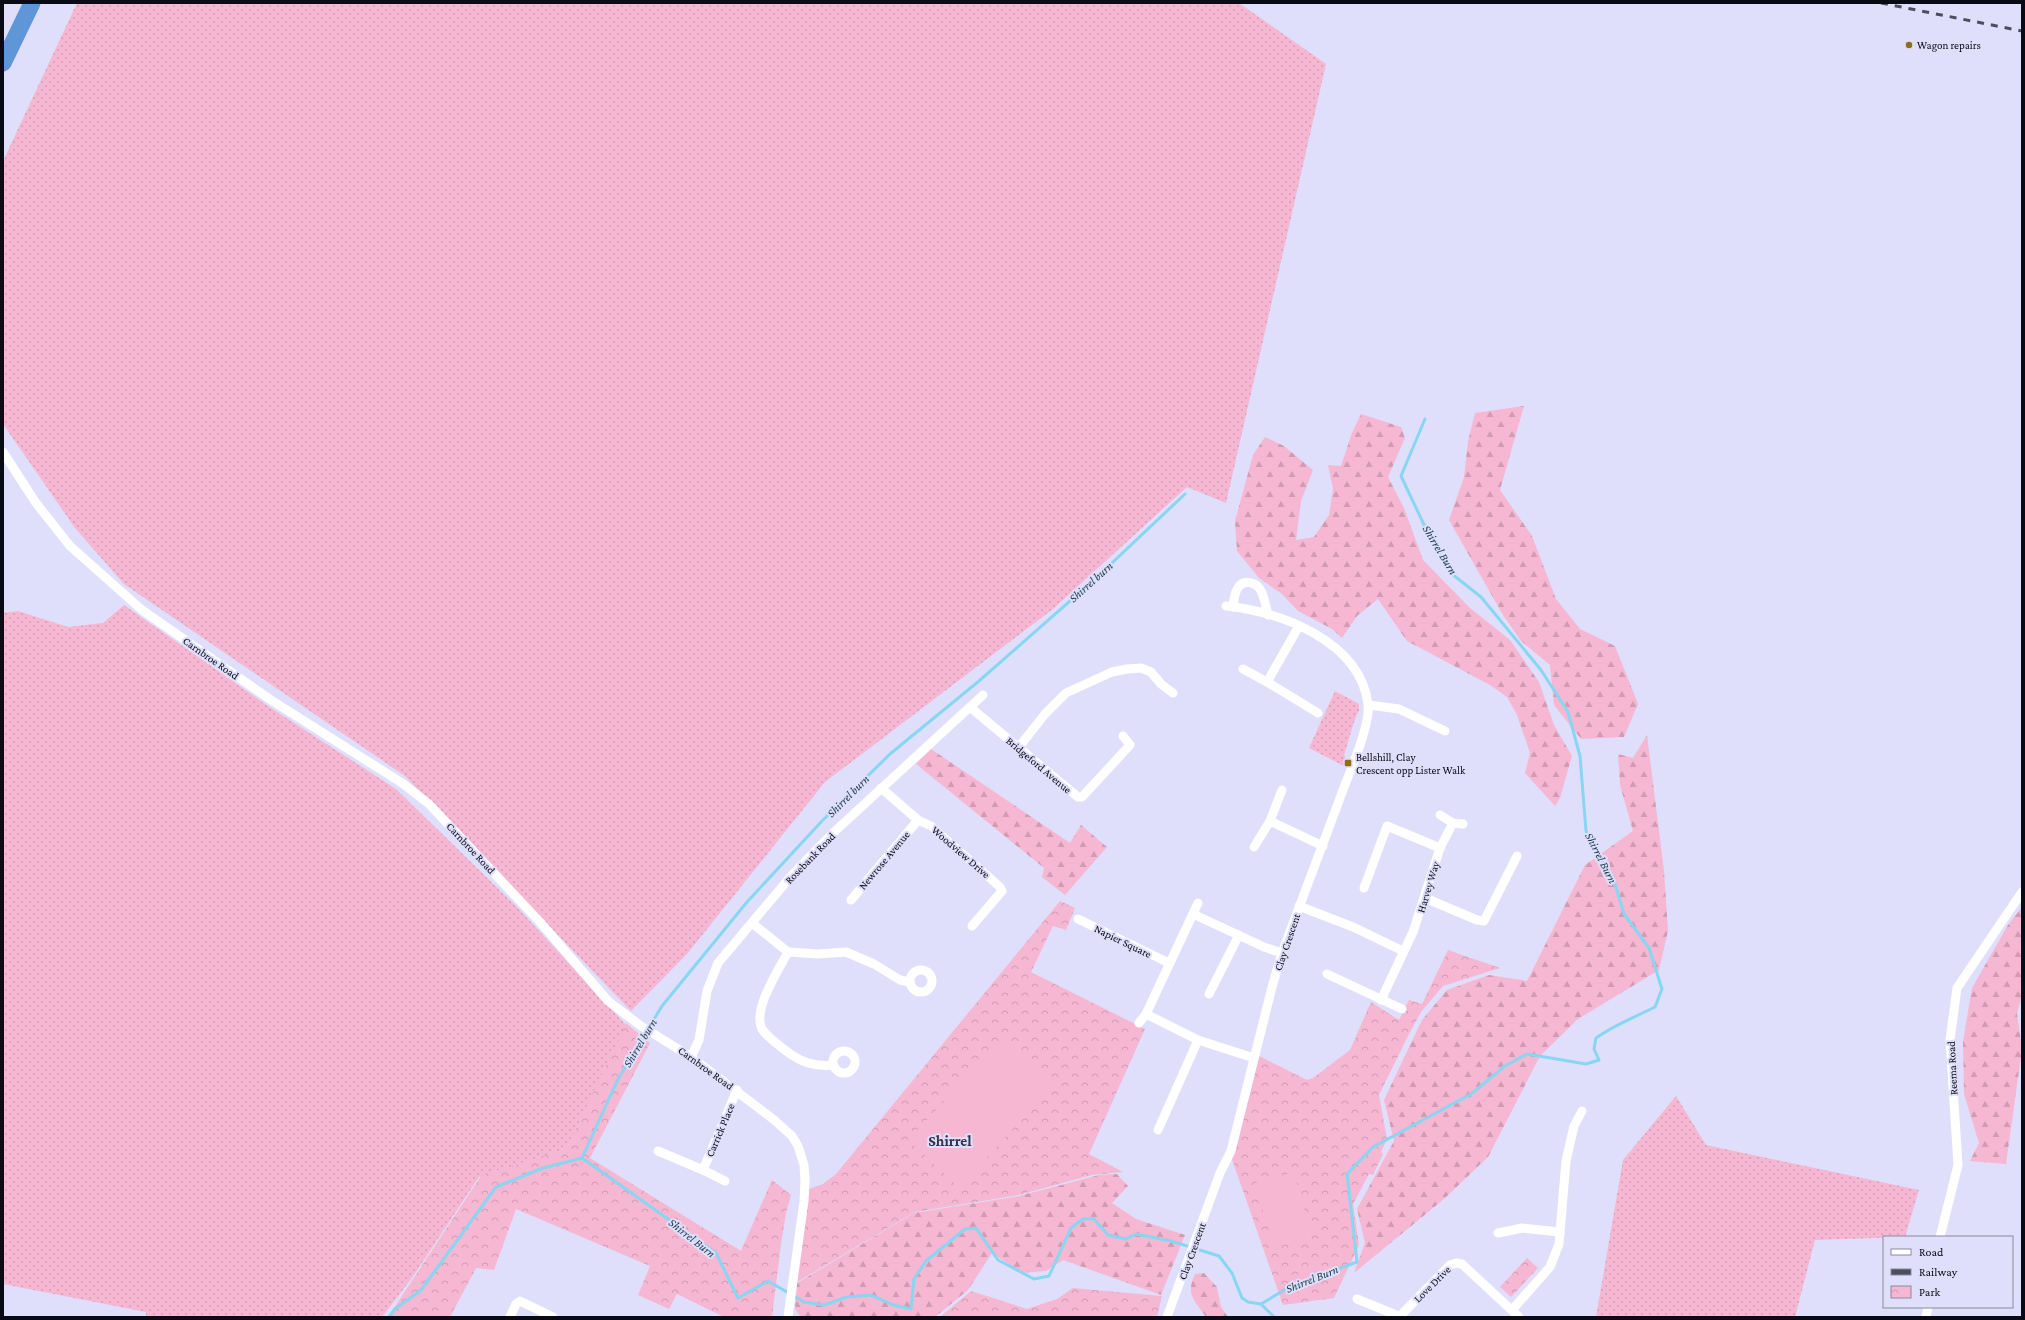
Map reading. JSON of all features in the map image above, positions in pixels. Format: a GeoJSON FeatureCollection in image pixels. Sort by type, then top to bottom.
{"type":"FeatureCollection","features":[{"type":"Feature","properties":{"kind":"highway"},"geometry":{"type":"LineString","coordinates":[[3,63],[32,3]]}},
{"type":"Feature","properties":{"kind":"street","name":"Carnbroe Road"},"geometry":{"type":"LineString","coordinates":[[3,452],[36,503],[70,546],[142,610],[271,700],[402,783],[429,804],[540,922],[608,1001],[641,1026],[671,1043],[691,1057],[783,1127],[795,1141],[800,1152],[805,1173],[804,1201],[788,1317]]}},
{"type":"Feature","properties":{"kind":"street","name":"Clay Crescent"},"geometry":{"type":"LineString","coordinates":[[1167,1317],[1226,1159],[1231,1151],[1282,953],[1360,745],[1369,706],[1361,677],[1342,654],[1324,638],[1299,626],[1268,615],[1229,606],[1240,585],[1248,582],[1257,586],[1262,593],[1268,615]]}},
{"type":"Feature","properties":{"kind":"street"},"geometry":{"type":"LineString","coordinates":[[1267,682],[1299,626]]}},
{"type":"Feature","properties":{"kind":"street"},"geometry":{"type":"LineString","coordinates":[[1019,747],[1045,714],[1066,693],[1112,672],[1127,668],[1142,668],[1151,672],[1161,684],[1173,693]]}},
{"type":"Feature","properties":{"kind":"street"},"geometry":{"type":"LineString","coordinates":[[1243,669],[1318,713]]}},
{"type":"Feature","properties":{"kind":"street","name":"Rosebank Road"},"geometry":{"type":"LineString","coordinates":[[691,1057],[699,1040],[707,991],[718,963],[792,876],[881,788],[971,708],[983,695]]}},
{"type":"Feature","properties":{"kind":"street"},"geometry":{"type":"LineString","coordinates":[[1369,706],[1398,709],[1445,731]]}},
{"type":"Feature","properties":{"kind":"street","name":"Bridgeford Avenue"},"geometry":{"type":"LineString","coordinates":[[971,708],[1074,795],[1082,797],[1130,745],[1123,736]]}},
{"type":"Feature","properties":{"kind":"street","name":"Woodview Drive"},"geometry":{"type":"LineString","coordinates":[[881,788],[918,820],[931,826],[1002,891],[972,926]]}},
{"type":"Feature","properties":{"kind":"street"},"geometry":{"type":"LineString","coordinates":[[1254,847],[1270,821],[1282,790]]}},
{"type":"Feature","properties":{"kind":"street"},"geometry":{"type":"LineString","coordinates":[[1440,815],[1453,823],[1463,824]]}},
{"type":"Feature","properties":{"kind":"street","name":"Newrose Avenue"},"geometry":{"type":"LineString","coordinates":[[851,900],[918,820]]}},
{"type":"Feature","properties":{"kind":"street"},"geometry":{"type":"LineString","coordinates":[[1270,821],[1323,846]]}},
{"type":"Feature","properties":{"kind":"street"},"geometry":{"type":"LineString","coordinates":[[1440,848],[1453,823]]}},
{"type":"Feature","properties":{"kind":"street","name":"Harvey Way"},"geometry":{"type":"LineString","coordinates":[[1364,888],[1387,826],[1440,848],[1413,932],[1381,1000]]}},
{"type":"Feature","properties":{"kind":"street"},"geometry":{"type":"LineString","coordinates":[[1425,898],[1476,920],[1484,921],[1517,856]]}},
{"type":"Feature","properties":{"kind":"street","name":"Reema Road"},"geometry":{"type":"LineString","coordinates":[[1940,1236],[1958,1165],[1950,1040],[1957,988],[2022,892]]}},
{"type":"Feature","properties":{"kind":"street"},"geometry":{"type":"LineString","coordinates":[[1139,1023],[1146,1014],[1198,903]]}},
{"type":"Feature","properties":{"kind":"street"},"geometry":{"type":"LineString","coordinates":[[1299,906],[1353,927],[1403,951]]}},
{"type":"Feature","properties":{"kind":"street"},"geometry":{"type":"LineString","coordinates":[[1193,914],[1264,948],[1282,953]]}},
{"type":"Feature","properties":{"kind":"street","name":"Napier Square"},"geometry":{"type":"LineString","coordinates":[[1078,919],[1169,964]]}},
{"type":"Feature","properties":{"kind":"street"},"geometry":{"type":"LineString","coordinates":[[752,923],[788,952],[846,952],[874,964],[900,980],[910,982]]}},
{"type":"Feature","properties":{"kind":"street"},"geometry":{"type":"LineString","coordinates":[[1209,994],[1239,935]]}},
{"type":"Feature","properties":{"kind":"street"},"geometry":{"type":"LineString","coordinates":[[788,952],[763,1001],[760,1022],[763,1029],[774,1041],[800,1061],[816,1066],[833,1064]]}},
{"type":"Feature","properties":{"kind":"street"},"geometry":{"type":"LineString","coordinates":[[1327,974],[1402,1009]]}},
{"type":"Feature","properties":{"kind":"street"},"geometry":{"type":"LineString","coordinates":[[1146,1014],[1198,1040],[1254,1058]]}},
{"type":"Feature","properties":{"kind":"street"},"geometry":{"type":"LineString","coordinates":[[1158,1130],[1198,1040]]}},
{"type":"Feature","properties":{"kind":"street","name":"Carrick Place"},"geometry":{"type":"LineString","coordinates":[[703,1170],[736,1090]]}},
{"type":"Feature","properties":{"kind":"street"},"geometry":{"type":"LineString","coordinates":[[1516,1314],[1550,1266],[1558,1244],[1566,1161],[1574,1126],[1582,1111]]}},
{"type":"Feature","properties":{"kind":"street","name":"Carrick Place"},"geometry":{"type":"LineString","coordinates":[[658,1151],[725,1181]]}},
{"type":"Feature","properties":{"kind":"street"},"geometry":{"type":"LineString","coordinates":[[1498,1233],[1522,1228],[1560,1232]]}},
{"type":"Feature","properties":{"kind":"street","name":"Love Drive"},"geometry":{"type":"LineString","coordinates":[[1357,1299],[1401,1317],[1450,1265],[1456,1263],[1462,1264],[1516,1314]]}},
{"type":"Feature","properties":{"kind":"street"},"geometry":{"type":"LineString","coordinates":[[510,1317],[516,1304],[520,1301],[553,1317]]}},
{"type":"Feature","properties":{"kind":"green space"},"geometry":{"type":"Polygon","coordinates":[[[77,3],[1239,3],[1326,64],[1226,503],[1187,487],[1053,609],[825,782],[687,954],[631,1011],[405,776],[124,584],[75,528],[3,424],[3,161],[77,3]]]}},
{"type":"Feature","properties":{"kind":"green space"},"geometry":{"type":"Polygon","coordinates":[[[1524,406],[1500,490],[1532,536],[1556,599],[1580,629],[1615,646],[1638,704],[1624,737],[1581,739],[1554,705],[1550,665],[1521,641],[1503,615],[1449,520],[1464,477],[1468,441],[1475,413],[1524,406]]]}},
{"type":"Feature","properties":{"kind":"green space"},"geometry":{"type":"Polygon","coordinates":[[[1361,414],[1401,427],[1405,438],[1388,477],[1404,508],[1423,560],[1470,608],[1510,640],[1539,682],[1554,725],[1572,756],[1560,798],[1555,806],[1525,773],[1530,753],[1517,715],[1507,697],[1490,685],[1407,641],[1378,599],[1357,616],[1342,638],[1332,629],[1298,611],[1282,594],[1259,578],[1237,551],[1235,521],[1253,455],[1265,437],[1284,446],[1313,470],[1301,501],[1296,540],[1314,537],[1329,515],[1333,489],[1328,465],[1341,466],[1352,433],[1361,414]]]}},
{"type":"Feature","properties":{"kind":"green space"},"geometry":{"type":"Polygon","coordinates":[[[124,605],[268,706],[396,789],[516,906],[626,1025],[567,1148],[479,1177],[412,1278],[382,1317],[146,1317],[146,1312],[3,1284],[3,613],[18,611],[68,627],[103,623],[124,605]]]}},
{"type":"Feature","properties":{"kind":"green space"},"geometry":{"type":"Polygon","coordinates":[[[1335,691],[1359,704],[1359,711],[1344,755],[1344,766],[1309,748],[1335,691]]]}},
{"type":"Feature","properties":{"kind":"green space"},"geometry":{"type":"Polygon","coordinates":[[[1647,735],[1664,871],[1668,931],[1659,970],[1578,1019],[1540,1056],[1488,1157],[1444,1199],[1354,1273],[1365,1243],[1357,1209],[1394,1141],[1384,1100],[1422,1020],[1447,990],[1489,975],[1527,981],[1585,865],[1633,831],[1620,785],[1618,754],[1633,758],[1647,735]]]}},
{"type":"Feature","properties":{"kind":"green space"},"geometry":{"type":"Polygon","coordinates":[[[931,749],[1070,843],[1081,825],[1107,847],[1065,895],[1042,877],[1044,868],[916,764],[931,749]]]}},
{"type":"Feature","properties":{"kind":"green space"},"geometry":{"type":"Polygon","coordinates":[[[1060,901],[1075,908],[1066,930],[1053,926],[1031,972],[1145,1029],[1089,1154],[1123,1172],[1092,1175],[1019,1195],[915,1212],[797,1282],[809,1189],[823,1184],[836,1174],[1060,901]]]}},
{"type":"Feature","properties":{"kind":"green space"},"geometry":{"type":"Polygon","coordinates":[[[2022,907],[2022,995],[2017,1013],[2022,1049],[2006,1164],[1970,1161],[1979,1143],[1964,1094],[1963,1042],[1972,988],[2008,925],[2022,907]]]}},
{"type":"Feature","properties":{"kind":"green space"},"geometry":{"type":"Polygon","coordinates":[[[1448,950],[1500,968],[1443,986],[1421,1012],[1379,1095],[1387,1139],[1381,1152],[1383,1154],[1373,1175],[1369,1174],[1353,1204],[1359,1245],[1334,1298],[1283,1305],[1228,1148],[1253,1053],[1307,1080],[1313,1078],[1350,1050],[1371,1002],[1399,1020],[1409,1000],[1422,1004],[1448,950]]]}},
{"type":"Feature","properties":{"kind":"green space"},"geometry":{"type":"Polygon","coordinates":[[[626,1023],[650,1043],[590,1158],[741,1251],[772,1180],[791,1195],[786,1213],[781,1244],[772,1317],[724,1317],[677,1294],[669,1309],[638,1295],[650,1266],[516,1209],[494,1270],[476,1268],[450,1317],[388,1317],[481,1176],[567,1148],[626,1023]]]}},
{"type":"Feature","properties":{"kind":"green space"},"geometry":{"type":"Polygon","coordinates":[[[1001,1040],[1052,1087],[959,1187],[908,1140],[1001,1040]]]}},
{"type":"Feature","properties":{"kind":"green space"},"geometry":{"type":"Polygon","coordinates":[[[1676,1096],[1706,1145],[1919,1190],[1905,1236],[1815,1240],[1795,1317],[1596,1317],[1623,1160],[1676,1096]]]}},
{"type":"Feature","properties":{"kind":"green space"},"geometry":{"type":"Polygon","coordinates":[[[1294,1172],[1312,1236],[1274,1248],[1255,1183],[1294,1172]]]}},
{"type":"Feature","properties":{"kind":"green space"},"geometry":{"type":"Polygon","coordinates":[[[1117,1174],[1128,1186],[1112,1203],[1136,1219],[1185,1235],[1161,1295],[1063,1260],[1046,1271],[1022,1273],[992,1253],[968,1290],[935,1317],[801,1317],[795,1309],[797,1283],[914,1213],[1019,1196],[1099,1175],[1117,1174]]]}},
{"type":"Feature","properties":{"kind":"green space"},"geometry":{"type":"Polygon","coordinates":[[[1527,1258],[1538,1268],[1511,1297],[1500,1287],[1527,1258]]]}},
{"type":"Feature","properties":{"kind":"green space"},"geometry":{"type":"Polygon","coordinates":[[[1204,1273],[1217,1287],[1221,1307],[1228,1317],[1206,1317],[1195,1301],[1191,1292],[1192,1281],[1195,1274],[1204,1273]]]}},
{"type":"Feature","properties":{"kind":"green space"},"geometry":{"type":"Polygon","coordinates":[[[1073,1288],[1162,1296],[1157,1317],[940,1317],[971,1291],[1027,1309],[1057,1299],[1073,1288]]]}},
{"type":"Feature","properties":{"kind":"waterway","name":"Shirrel Burn"},"geometry":{"type":"LineString","coordinates":[[389,1317],[395,1309],[421,1290],[496,1187],[543,1168],[582,1158],[716,1253],[738,1298],[768,1281],[804,1302],[824,1305],[847,1297],[871,1295],[893,1305],[911,1309],[914,1279],[926,1261],[965,1229],[976,1228],[998,1260],[1034,1279],[1049,1276],[1071,1228],[1083,1219],[1094,1219],[1108,1235],[1126,1239],[1136,1234],[1171,1241],[1219,1256],[1232,1273],[1242,1298],[1248,1302],[1261,1304],[1291,1286],[1357,1262],[1347,1174],[1373,1147],[1471,1094],[1505,1066],[1527,1054],[1586,1064],[1599,1060],[1594,1049],[1596,1038],[1617,1025],[1655,1007],[1662,989],[1649,948],[1624,914],[1613,877],[1586,831],[1580,756],[1568,712],[1541,670],[1481,597],[1452,574],[1426,529],[1401,476],[1425,419]]}},
{"type":"Feature","properties":{"kind":"waterway","name":"Shirrel burn"},"geometry":{"type":"LineString","coordinates":[[582,1158],[617,1081],[662,1006],[747,902],[822,821],[890,754],[979,681],[1095,579],[1185,494]]}},
{"type":"Feature","properties":{"kind":"waterway"},"geometry":{"type":"LineString","coordinates":[[1261,1304],[1274,1317]]}},
{"type":"Feature","properties":{"kind":"railway"},"geometry":{"type":"LineString","coordinates":[[1881,3],[2022,31]]}},
{"type":"Feature","properties":{"kind":"place","name":"Wagon repairs"},"geometry":{"type":"Point","coordinates":[1909,45]}},
{"type":"Feature","properties":{"kind":"place","name":"Bellshill, Clay Crescent opp Lister Walk"},"geometry":{"type":"Point","coordinates":[1348,763]}},
{"type":"Feature","properties":{"kind":"district","name":"Shirrel"},"geometry":{"type":"Point","coordinates":[950,1141]}}]}
